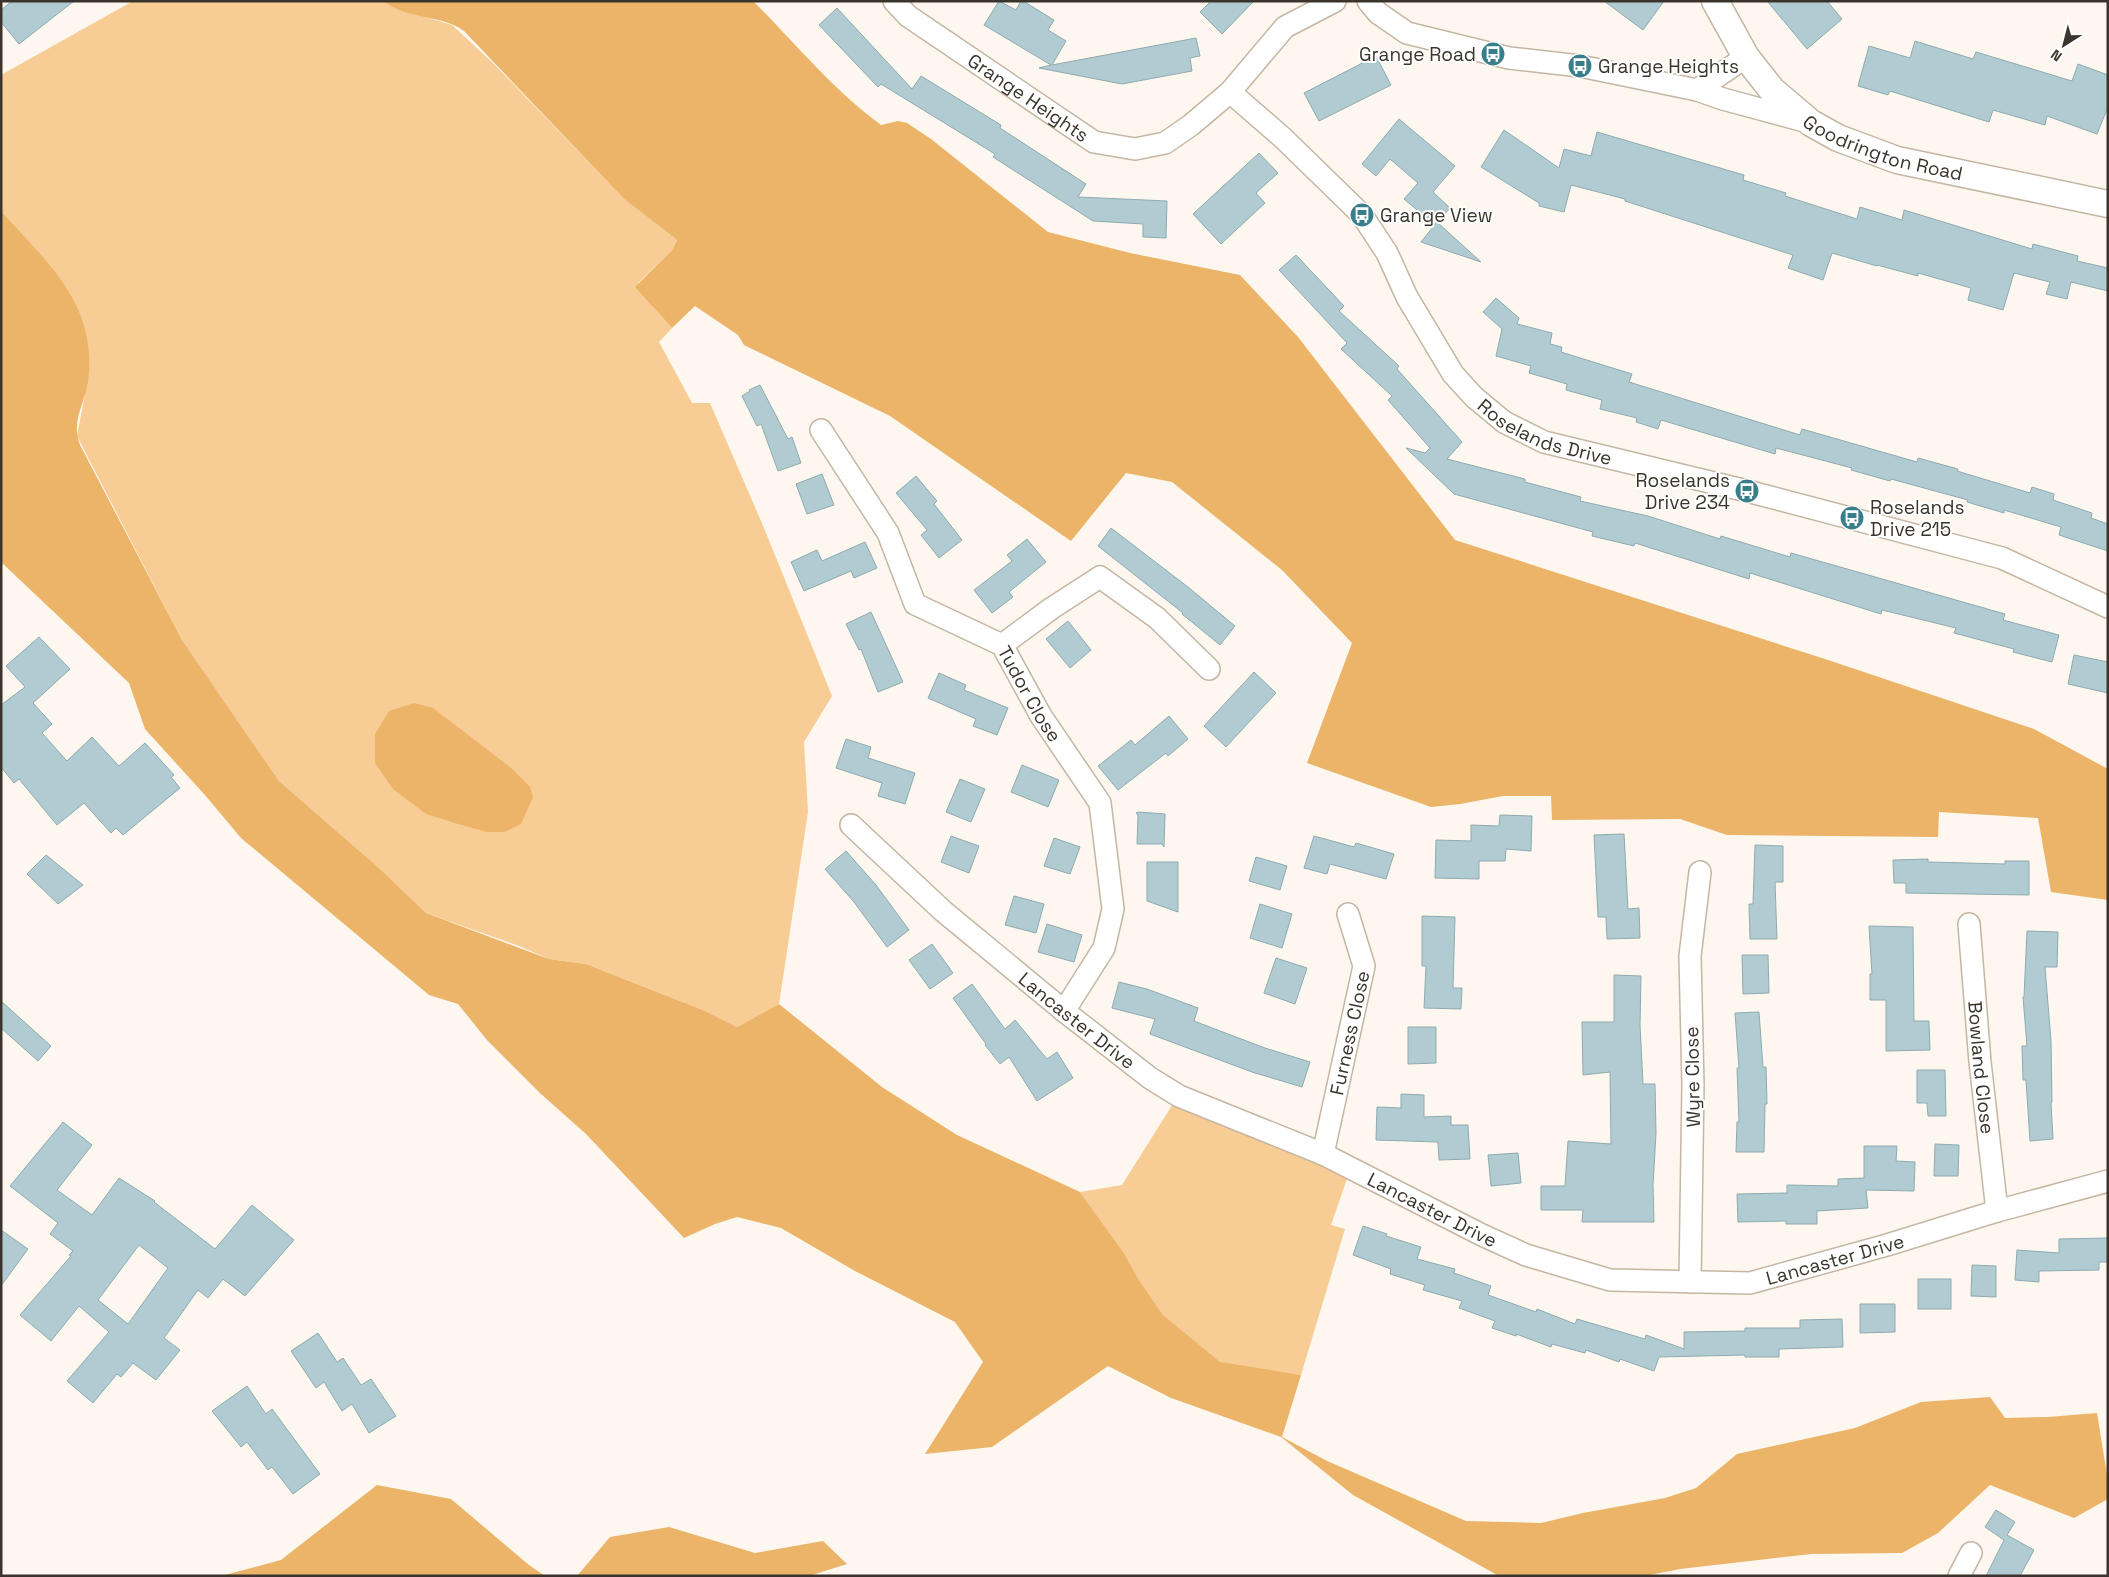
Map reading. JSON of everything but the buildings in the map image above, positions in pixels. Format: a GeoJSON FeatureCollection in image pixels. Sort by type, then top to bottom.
{"type":"FeatureCollection","features":[{"type":"Feature","properties":{"kind":"street","name":"Grange Heights"},"geometry":{"type":"LineString","coordinates":[[894,1],[908,16],[1094,142],[1135,149],[1166,143],[1230,92],[1285,27],[1335,1]]}},
{"type":"Feature","properties":{"kind":"street"},"geometry":{"type":"LineString","coordinates":[[1368,1],[1378,13],[1408,33],[1509,58],[1580,66],[1697,90],[1811,123]]}},
{"type":"Feature","properties":{"kind":"street","name":"Goodrington Road"},"geometry":{"type":"LineString","coordinates":[[1715,1],[1746,57],[1772,90],[1811,123],[1838,138],[1897,160],[2108,204]]}},
{"type":"Feature","properties":{"kind":"street"},"geometry":{"type":"LineString","coordinates":[[1697,90],[1746,57]]}},
{"type":"Feature","properties":{"kind":"street","name":"Roselands Drive"},"geometry":{"type":"LineString","coordinates":[[1230,92],[1283,138],[1362,216],[1387,253],[1407,297],[1453,374],[1474,397],[1504,422],[1544,442],[1747,491],[2002,558],[2108,607]]}},
{"type":"Feature","properties":{"kind":"street","name":"Tudor Close"},"geometry":{"type":"LineString","coordinates":[[821,430],[888,533],[915,604],[1002,645],[1041,716],[1100,803],[1112,909],[1104,948],[1064,1011]]}},
{"type":"Feature","properties":{"kind":"street"},"geometry":{"type":"LineString","coordinates":[[1002,645],[1052,608],[1100,577],[1157,618],[1209,669]]}},
{"type":"Feature","properties":{"kind":"street","name":"Lancaster Drive"},"geometry":{"type":"LineString","coordinates":[[851,825],[943,911],[1064,1011],[1150,1078],[1179,1096],[1323,1154],[1482,1235],[1526,1255],[1610,1280],[1750,1283],[2108,1181]]}},
{"type":"Feature","properties":{"kind":"street","name":"Wyre Close"},"geometry":{"type":"LineString","coordinates":[[1690,1282],[1693,1085],[1690,956],[1700,872]]}},
{"type":"Feature","properties":{"kind":"street","name":"Furness Close"},"geometry":{"type":"LineString","coordinates":[[1323,1154],[1364,966],[1348,914]]}},
{"type":"Feature","properties":{"kind":"street","name":"Bowland Close"},"geometry":{"type":"LineString","coordinates":[[1969,924],[1980,1062],[1998,1211]]}},
{"type":"Feature","properties":{"kind":"street"},"geometry":{"type":"LineString","coordinates":[[1959,1576],[1971,1553]]}},
{"type":"Feature","properties":{"kind":"shaded area"},"geometry":{"type":"Polygon","coordinates":[[[133,1],[385,1],[416,14],[452,25],[493,63],[624,199],[677,240],[672,250],[638,283],[653,307],[672,328],[659,342],[692,403],[710,403],[764,528],[832,696],[804,742],[808,812],[779,1004],[737,1027],[703,1010],[586,964],[549,959],[519,946],[426,913],[378,867],[279,781],[182,640],[77,436],[87,384],[31,245],[1,211],[1,75],[133,1]]]}},
{"type":"Feature","properties":{"kind":"shaded area"},"geometry":{"type":"Polygon","coordinates":[[[384,1],[753,1],[830,81],[863,111],[881,125],[898,121],[907,123],[931,139],[1048,232],[1130,253],[1240,275],[1298,337],[1455,540],[1825,659],[2034,729],[2108,769],[2108,900],[2051,892],[2038,818],[1939,812],[1938,837],[1727,835],[1680,819],[1552,820],[1551,796],[1503,796],[1431,807],[1307,763],[1352,643],[1282,570],[1172,482],[1126,473],[1071,541],[890,416],[744,345],[738,335],[695,306],[672,328],[635,287],[672,250],[677,240],[624,199],[464,31],[445,22],[403,11],[384,1]]]}},
{"type":"Feature","properties":{"kind":"shaded area"},"geometry":{"type":"Polygon","coordinates":[[[1,211],[36,249],[66,287],[77,308],[85,330],[89,354],[88,382],[77,428],[80,445],[182,640],[279,781],[378,867],[426,913],[549,959],[586,964],[703,1010],[737,1027],[779,1004],[882,1087],[957,1135],[1080,1192],[1124,1253],[1139,1280],[1163,1315],[1220,1362],[1301,1375],[1282,1437],[1327,1461],[1466,1521],[1541,1523],[1583,1513],[1665,1498],[1696,1488],[1737,1454],[1855,1428],[1921,1402],[1990,1397],[2005,1418],[2097,1413],[2108,1481],[2108,1499],[2074,1518],[1990,1485],[1938,1533],[1902,1553],[1811,1554],[1680,1569],[1645,1576],[1499,1576],[1353,1495],[1281,1437],[1171,1398],[1108,1366],[992,1447],[925,1454],[983,1362],[955,1322],[855,1271],[781,1228],[737,1217],[715,1224],[684,1238],[586,1134],[541,1094],[487,1040],[458,1004],[429,995],[241,838],[145,729],[129,683],[1,562],[1,211]]]}},
{"type":"Feature","properties":{"kind":"shaded area"},"geometry":{"type":"Polygon","coordinates":[[[414,703],[433,708],[510,767],[530,787],[533,797],[521,824],[505,832],[487,832],[426,814],[393,789],[375,763],[375,734],[389,711],[414,703]]]}},
{"type":"Feature","properties":{"kind":"shaded area"},"geometry":{"type":"Polygon","coordinates":[[[1176,1099],[1350,1170],[1331,1225],[1345,1229],[1301,1375],[1220,1363],[1163,1315],[1139,1280],[1124,1253],[1080,1192],[1122,1185],[1176,1099]]]}},
{"type":"Feature","properties":{"kind":"shaded area"},"geometry":{"type":"Polygon","coordinates":[[[377,1485],[451,1499],[529,1565],[545,1576],[221,1576],[281,1560],[377,1485]]]}},
{"type":"Feature","properties":{"kind":"shaded area"},"geometry":{"type":"Polygon","coordinates":[[[669,1527],[755,1553],[823,1541],[847,1564],[809,1576],[577,1576],[610,1537],[669,1527]]]}},
{"type":"Feature","properties":{"kind":"place","name":"Grange Road"},"geometry":{"type":"Point","coordinates":[1493,54]}},
{"type":"Feature","properties":{"kind":"place","name":"Grange Heights"},"geometry":{"type":"Point","coordinates":[1580,66]}},
{"type":"Feature","properties":{"kind":"place","name":"Grange View"},"geometry":{"type":"Point","coordinates":[1362,215]}},
{"type":"Feature","properties":{"kind":"place","name":"Roselands Drive 234"},"geometry":{"type":"Point","coordinates":[1747,491]}},
{"type":"Feature","properties":{"kind":"place","name":"Roselands Drive 215"},"geometry":{"type":"Point","coordinates":[1852,518]}}]}
